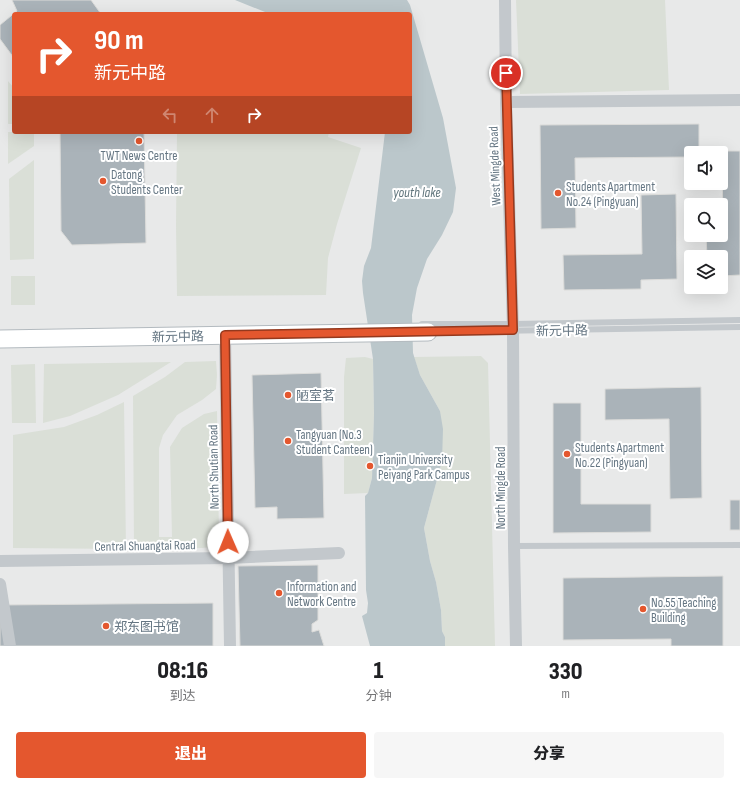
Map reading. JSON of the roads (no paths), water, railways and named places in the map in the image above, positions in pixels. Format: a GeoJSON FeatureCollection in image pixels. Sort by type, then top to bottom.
{"type":"FeatureCollection","features":[{"type":"Feature","properties":{"kind":"street","name":"West Mingde Road"},"geometry":{"type":"LineString","coordinates":[[505,0],[506,102],[513,327]]}},
{"type":"Feature","properties":{"kind":"street"},"geometry":{"type":"LineString","coordinates":[[506,102],[740,100]]}},
{"type":"Feature","properties":{"kind":"street","name":"新元中路"},"geometry":{"type":"LineString","coordinates":[[0,331],[412,324]]}},
{"type":"Feature","properties":{"kind":"street","name":"North Mingde Road"},"geometry":{"type":"LineString","coordinates":[[513,327],[516,646]]}},
{"type":"Feature","properties":{"kind":"street","name":"新元中路"},"geometry":{"type":"LineString","coordinates":[[0,340],[428,332]]}},
{"type":"Feature","properties":{"kind":"street","name":"North Shutian Road"},"geometry":{"type":"LineString","coordinates":[[225,335],[230,646]]}},
{"type":"Feature","properties":{"kind":"street","name":"Central Shuangtai Road"},"geometry":{"type":"LineString","coordinates":[[0,561],[228,558],[339,552]]}},
{"type":"Feature","properties":{"kind":"street"},"geometry":{"type":"LineString","coordinates":[[0,584],[10,646]]}},
{"type":"Feature","properties":{"kind":"lane","name":"新元中路"},"geometry":{"type":"LineString","coordinates":[[428,332],[513,327],[740,320]]}},
{"type":"Feature","properties":{"kind":"lane","name":"新元中路"},"geometry":{"type":"LineString","coordinates":[[412,324],[513,327],[740,327]]}},
{"type":"Feature","properties":{"kind":"lane"},"geometry":{"type":"LineString","coordinates":[[514,546],[740,545]]}},
{"type":"Feature","properties":{"kind":"water","name":"youth lake"},"geometry":{"type":"Polygon","coordinates":[[[235,0],[407,0],[410,5],[443,118],[456,188],[453,212],[442,235],[427,259],[417,288],[412,315],[413,353],[420,375],[440,411],[443,429],[442,461],[424,528],[441,610],[442,631],[445,637],[445,646],[370,646],[362,616],[367,613],[368,603],[366,590],[365,496],[368,493],[372,478],[374,414],[373,359],[362,281],[364,266],[371,248],[385,134],[412,134],[412,12],[265,12],[235,0]]]}},
{"type":"Feature","properties":{"kind":"place","name":"TWT News Centre"},"geometry":{"type":"Point","coordinates":[139,141]}},
{"type":"Feature","properties":{"kind":"place","name":"Datong Students Center"},"geometry":{"type":"Point","coordinates":[103,181]}},
{"type":"Feature","properties":{"kind":"place","name":"Students Apartment No.24 (Pingyuan)"},"geometry":{"type":"Point","coordinates":[558,193]}},
{"type":"Feature","properties":{"kind":"place","name":"陋室茗"},"geometry":{"type":"Point","coordinates":[288,395]}},
{"type":"Feature","properties":{"kind":"place","name":"Tangyuan (No.3 Student Canteen)"},"geometry":{"type":"Point","coordinates":[288,441]}},
{"type":"Feature","properties":{"kind":"place","name":"Students Apartment No.22 (Pingyuan)"},"geometry":{"type":"Point","coordinates":[567,454]}},
{"type":"Feature","properties":{"kind":"place","name":"Tianjin University Peiyang Park Campus"},"geometry":{"type":"Point","coordinates":[370,466]}},
{"type":"Feature","properties":{"kind":"place","name":"Information and Network Centre"},"geometry":{"type":"Point","coordinates":[279,593]}},
{"type":"Feature","properties":{"kind":"place","name":"No.55 Teaching Building"},"geometry":{"type":"Point","coordinates":[643,609]}},
{"type":"Feature","properties":{"kind":"place","name":"郑东图书馆"},"geometry":{"type":"Point","coordinates":[106,626]}}]}
